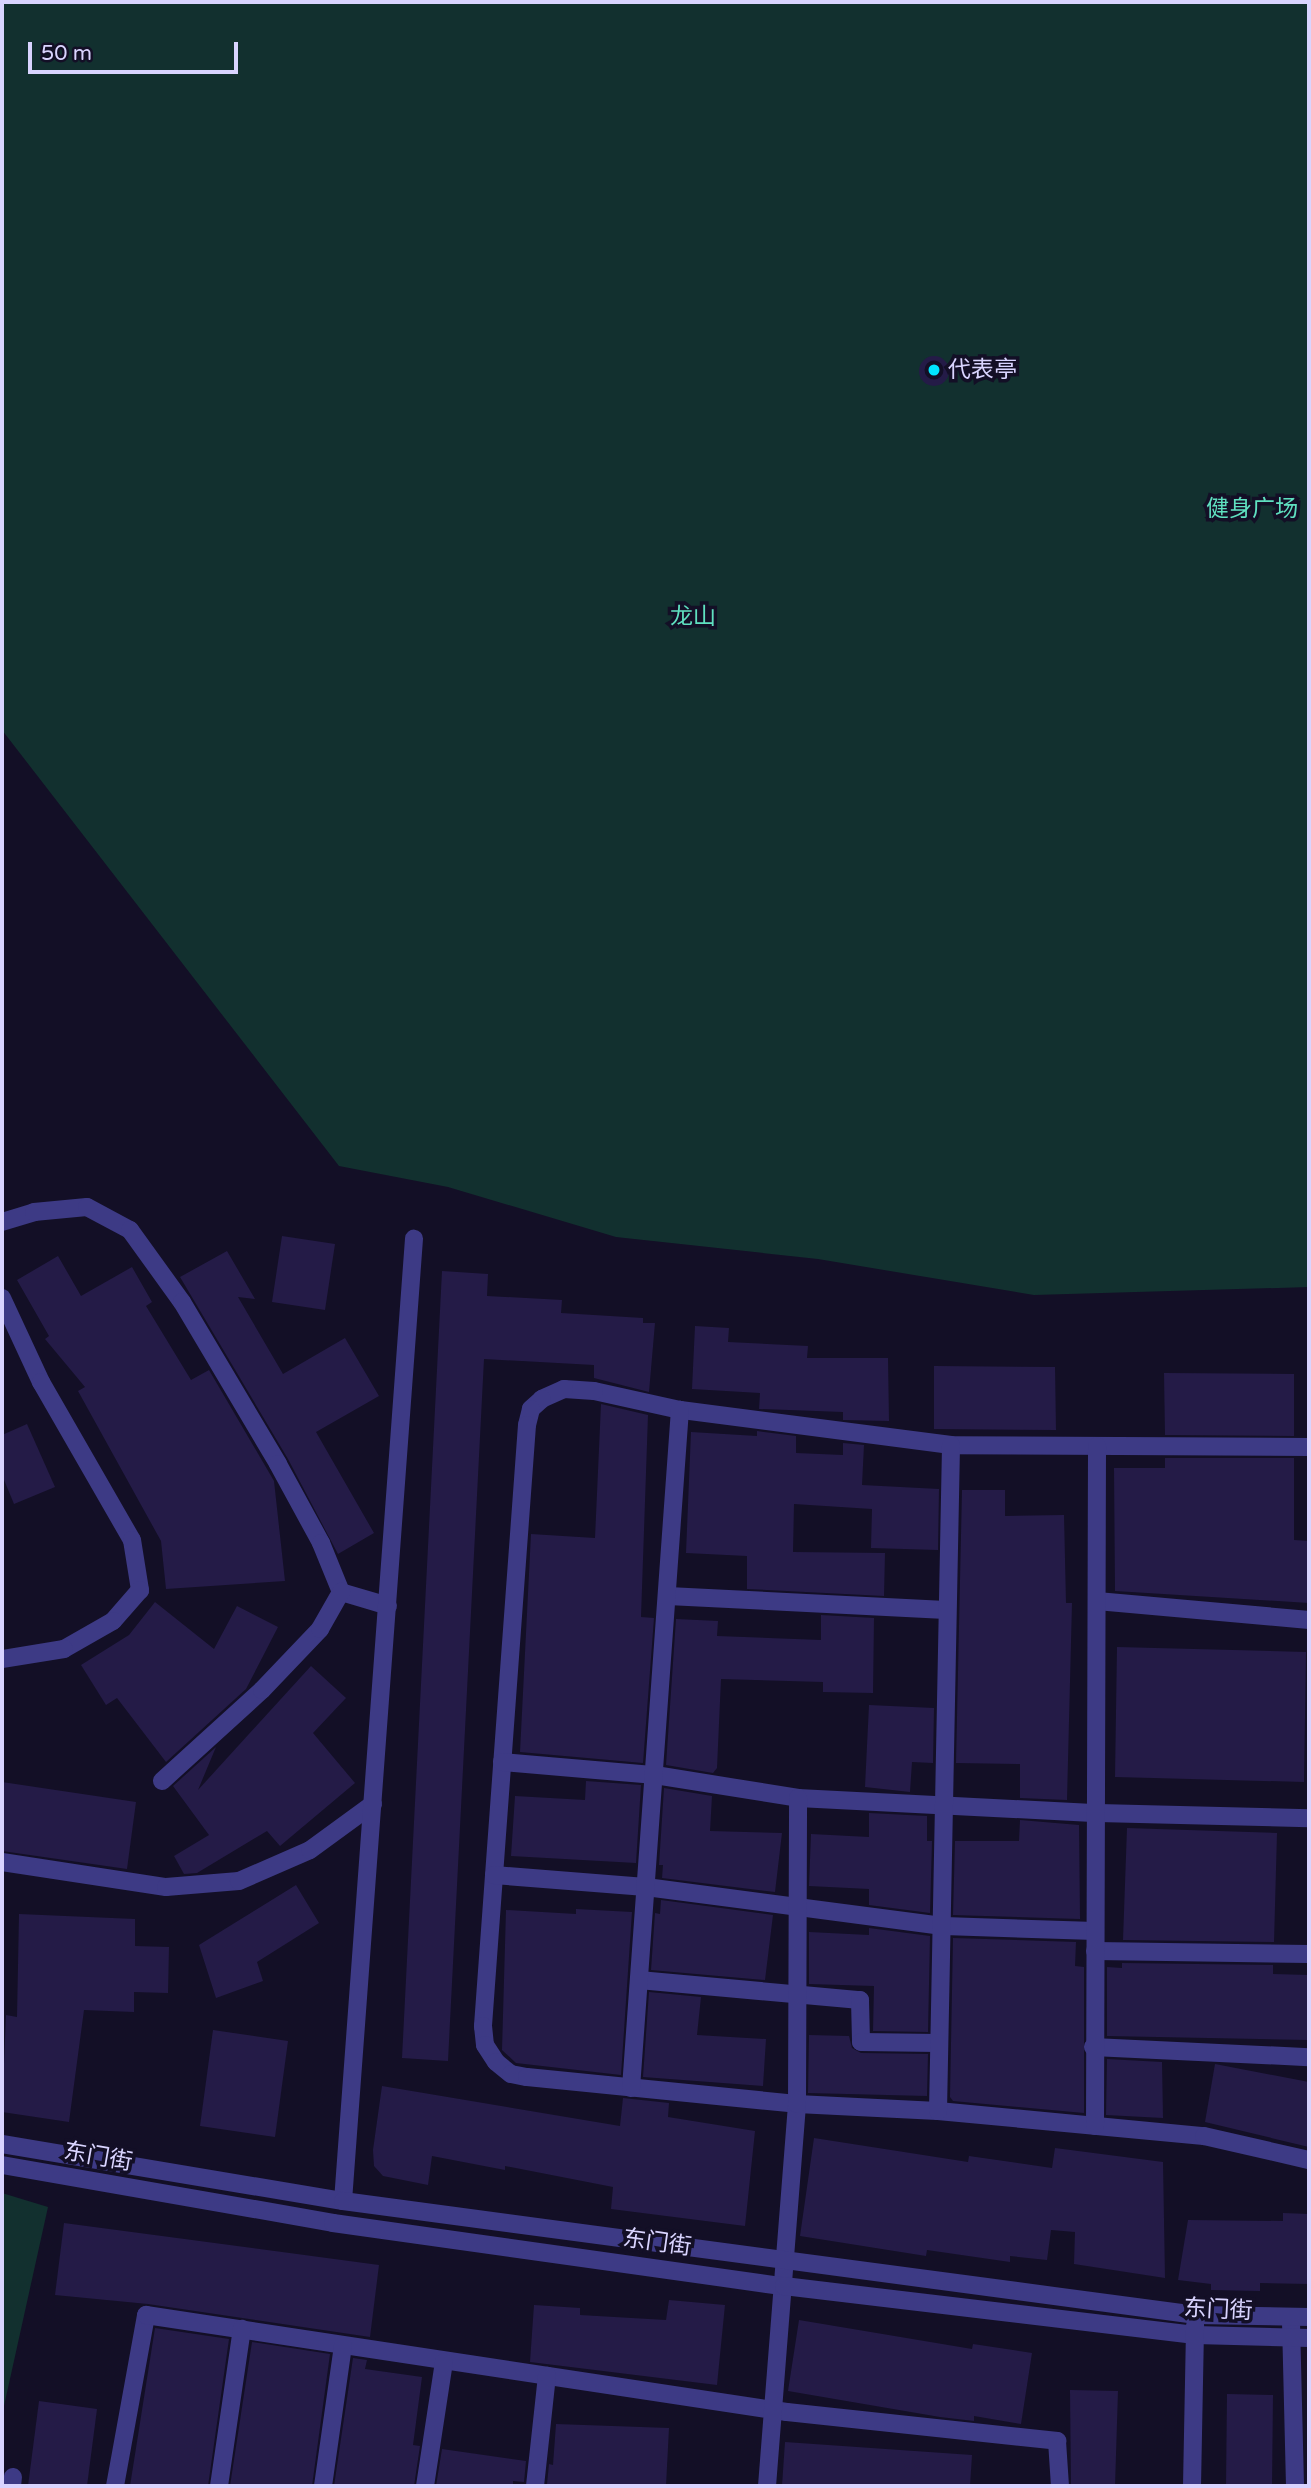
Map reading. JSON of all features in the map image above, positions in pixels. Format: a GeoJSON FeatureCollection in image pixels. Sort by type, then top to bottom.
{"type":"FeatureCollection","features":[{"type":"Feature","properties":{"kind":"street"},"geometry":{"type":"LineString","coordinates":[[2,1222],[34,1212],[87,1207],[130,1230],[182,1302],[278,1464],[321,1543],[341,1592]]}},
{"type":"Feature","properties":{"kind":"street"},"geometry":{"type":"LineString","coordinates":[[343,2200],[414,1240]]}},
{"type":"Feature","properties":{"kind":"street"},"geometry":{"type":"LineString","coordinates":[[2,1298],[41,1382],[132,1540],[141,1590],[113,1621],[64,1649],[2,1659]]}},
{"type":"Feature","properties":{"kind":"street"},"geometry":{"type":"LineString","coordinates":[[1309,1447],[951,1445],[680,1410],[564,1389],[531,1409],[483,2026],[490,2053],[511,2074],[797,2104],[937,2111],[1205,2136],[1309,2160]]}},
{"type":"Feature","properties":{"kind":"street"},"geometry":{"type":"LineString","coordinates":[[631,2088],[680,1410]]}},
{"type":"Feature","properties":{"kind":"street"},"geometry":{"type":"LineString","coordinates":[[937,2111],[943,1926],[946,1610],[951,1445]]}},
{"type":"Feature","properties":{"kind":"street"},"geometry":{"type":"LineString","coordinates":[[1095,2126],[1093,2047],[1098,1813],[1097,1446]]}},
{"type":"Feature","properties":{"kind":"street"},"geometry":{"type":"LineString","coordinates":[[341,1592],[388,1606]]}},
{"type":"Feature","properties":{"kind":"street"},"geometry":{"type":"LineString","coordinates":[[162,1781],[281,1670],[320,1629],[341,1592]]}},
{"type":"Feature","properties":{"kind":"street"},"geometry":{"type":"LineString","coordinates":[[668,1596],[946,1610]]}},
{"type":"Feature","properties":{"kind":"street"},"geometry":{"type":"LineString","coordinates":[[1097,1601],[1309,1620]]}},
{"type":"Feature","properties":{"kind":"street"},"geometry":{"type":"LineString","coordinates":[[502,1762],[654,1775],[798,1798],[943,1807],[1309,1818]]}},
{"type":"Feature","properties":{"kind":"street"},"geometry":{"type":"LineString","coordinates":[[766,2486],[770,2409],[784,2286],[797,2104],[798,1798]]}},
{"type":"Feature","properties":{"kind":"street"},"geometry":{"type":"LineString","coordinates":[[2,1862],[166,1887],[239,1881],[310,1850],[373,1804]]}},
{"type":"Feature","properties":{"kind":"street"},"geometry":{"type":"LineString","coordinates":[[494,1875],[646,1887],[943,1926],[1095,1931]]}},
{"type":"Feature","properties":{"kind":"street"},"geometry":{"type":"LineString","coordinates":[[1095,1951],[1309,1954]]}},
{"type":"Feature","properties":{"kind":"street"},"geometry":{"type":"LineString","coordinates":[[639,1980],[860,2000],[861,2042],[939,2043]]}},
{"type":"Feature","properties":{"kind":"street"},"geometry":{"type":"LineString","coordinates":[[1093,2047],[1309,2057]]}},
{"type":"Feature","properties":{"kind":"street","name":"东门街"},"geometry":{"type":"LineString","coordinates":[[2,2144],[343,2200],[1196,2315],[1309,2317]]}},
{"type":"Feature","properties":{"kind":"street","name":"东门街"},"geometry":{"type":"LineString","coordinates":[[2,2165],[333,2223],[784,2286],[1195,2335],[1300,2338]]}},
{"type":"Feature","properties":{"kind":"street"},"geometry":{"type":"LineString","coordinates":[[115,2486],[146,2315],[770,2409],[1056,2441],[1060,2486]]}},
{"type":"Feature","properties":{"kind":"street"},"geometry":{"type":"LineString","coordinates":[[1192,2486],[1196,2315]]}},
{"type":"Feature","properties":{"kind":"street"},"geometry":{"type":"LineString","coordinates":[[1291,2317],[1300,2338],[1302,2462],[1296,2486]]}},
{"type":"Feature","properties":{"kind":"street"},"geometry":{"type":"LineString","coordinates":[[219,2486],[242,2329]]}},
{"type":"Feature","properties":{"kind":"street"},"geometry":{"type":"LineString","coordinates":[[323,2486],[343,2345]]}},
{"type":"Feature","properties":{"kind":"street"},"geometry":{"type":"LineString","coordinates":[[425,2486],[444,2362]]}},
{"type":"Feature","properties":{"kind":"street"},"geometry":{"type":"LineString","coordinates":[[535,2486],[547,2376]]}},
{"type":"Feature","properties":{"kind":"green space","name":"龙山"},"geometry":{"type":"Polygon","coordinates":[[[2,2],[1309,2],[1309,1287],[1034,1295],[818,1259],[616,1237],[448,1187],[339,1166],[2,730],[2,2]]]}},
{"type":"Feature","properties":{"kind":"green space"},"geometry":{"type":"Polygon","coordinates":[[[2,2193],[48,2207],[2,2415],[2,2193]]]}},
{"type":"Feature","properties":{"kind":"building","name":"代表亭"},"geometry":{"type":"Polygon","coordinates":[[[934,356],[945,360],[949,371],[945,382],[934,386],[923,382],[919,371],[923,360],[934,356]]]}},
{"type":"Feature","properties":{"kind":"building"},"geometry":{"type":"Polygon","coordinates":[[[282,1236],[335,1244],[325,1310],[272,1302],[282,1236]]]}},
{"type":"Feature","properties":{"kind":"building"},"geometry":{"type":"Polygon","coordinates":[[[227,1251],[255,1299],[238,1297],[283,1374],[345,1338],[379,1396],[316,1432],[374,1533],[338,1554],[288,1459],[180,1277],[227,1251]]]}},
{"type":"Feature","properties":{"kind":"building"},"geometry":{"type":"Polygon","coordinates":[[[58,1256],[81,1296],[132,1267],[152,1302],[146,1306],[191,1380],[209,1370],[274,1481],[285,1581],[166,1589],[161,1541],[78,1391],[85,1387],[45,1339],[49,1336],[17,1280],[58,1256]]]}},
{"type":"Feature","properties":{"kind":"building"},"geometry":{"type":"Polygon","coordinates":[[[442,1271],[488,1274],[487,1296],[562,1300],[561,1313],[643,1318],[643,1323],[655,1323],[649,1392],[594,1378],[594,1365],[484,1359],[448,2061],[402,2058],[442,1271]]]}},
{"type":"Feature","properties":{"kind":"building"},"geometry":{"type":"Polygon","coordinates":[[[695,1326],[729,1328],[728,1342],[808,1346],[807,1358],[888,1358],[889,1421],[843,1420],[843,1412],[759,1409],[760,1393],[692,1389],[695,1326]]]}},
{"type":"Feature","properties":{"kind":"building"},"geometry":{"type":"Polygon","coordinates":[[[934,1366],[1055,1367],[1056,1430],[934,1429],[934,1366]]]}},
{"type":"Feature","properties":{"kind":"building"},"geometry":{"type":"Polygon","coordinates":[[[1164,1373],[1294,1374],[1294,1436],[1165,1435],[1164,1373]]]}},
{"type":"Feature","properties":{"kind":"building"},"geometry":{"type":"Polygon","coordinates":[[[601,1404],[648,1415],[641,1617],[654,1618],[643,1763],[520,1752],[531,1534],[595,1538],[601,1404]]]}},
{"type":"Feature","properties":{"kind":"building"},"geometry":{"type":"Polygon","coordinates":[[[27,1424],[55,1487],[14,1504],[2,1475],[2,1435],[27,1424]]]}},
{"type":"Feature","properties":{"kind":"building"},"geometry":{"type":"Polygon","coordinates":[[[757,1431],[796,1436],[796,1453],[843,1455],[843,1443],[864,1445],[862,1485],[939,1489],[938,1550],[871,1548],[872,1509],[794,1504],[793,1552],[885,1553],[884,1596],[747,1589],[747,1556],[686,1553],[691,1432],[757,1436],[757,1431]]]}},
{"type":"Feature","properties":{"kind":"building"},"geometry":{"type":"Polygon","coordinates":[[[1165,1458],[1294,1458],[1294,1540],[1309,1541],[1309,1603],[1115,1591],[1114,1468],[1165,1468],[1165,1458]]]}},
{"type":"Feature","properties":{"kind":"building"},"geometry":{"type":"Polygon","coordinates":[[[962,1490],[1005,1490],[1005,1516],[1064,1515],[1066,1603],[1072,1603],[1067,1800],[1020,1798],[1020,1764],[956,1763],[962,1490]]]}},
{"type":"Feature","properties":{"kind":"building"},"geometry":{"type":"Polygon","coordinates":[[[155,1602],[214,1649],[237,1606],[278,1627],[246,1689],[166,1762],[117,1698],[106,1705],[81,1665],[129,1635],[155,1602]]]}},
{"type":"Feature","properties":{"kind":"building"},"geometry":{"type":"Polygon","coordinates":[[[821,1615],[874,1618],[873,1693],[823,1692],[823,1682],[721,1679],[717,1768],[713,1773],[666,1765],[676,1619],[718,1621],[717,1636],[821,1640],[821,1615]]]}},
{"type":"Feature","properties":{"kind":"building"},"geometry":{"type":"Polygon","coordinates":[[[1117,1647],[1306,1652],[1304,1782],[1115,1777],[1117,1647]]]}},
{"type":"Feature","properties":{"kind":"building"},"geometry":{"type":"Polygon","coordinates":[[[311,1666],[346,1698],[313,1733],[355,1783],[280,1846],[267,1831],[197,1873],[184,1874],[174,1856],[209,1835],[173,1786],[216,1747],[198,1790],[311,1666]]]}},
{"type":"Feature","properties":{"kind":"building"},"geometry":{"type":"Polygon","coordinates":[[[869,1705],[934,1708],[933,1763],[912,1762],[910,1792],[865,1787],[869,1705]]]}},
{"type":"Feature","properties":{"kind":"building"},"geometry":{"type":"Polygon","coordinates":[[[586,1781],[641,1785],[636,1863],[511,1856],[515,1796],[585,1800],[586,1781]]]}},
{"type":"Feature","properties":{"kind":"building"},"geometry":{"type":"Polygon","coordinates":[[[2,1782],[136,1802],[127,1869],[2,1851],[2,1782]]]}},
{"type":"Feature","properties":{"kind":"building"},"geometry":{"type":"Polygon","coordinates":[[[664,1788],[712,1796],[710,1831],[782,1833],[775,1892],[662,1878],[663,1865],[659,1865],[664,1788]]]}},
{"type":"Feature","properties":{"kind":"building"},"geometry":{"type":"Polygon","coordinates":[[[869,1813],[927,1816],[927,1841],[932,1841],[930,1913],[869,1905],[869,1889],[809,1886],[811,1834],[869,1837],[869,1813]]]}},
{"type":"Feature","properties":{"kind":"building"},"geometry":{"type":"Polygon","coordinates":[[[1020,1820],[1079,1825],[1080,1919],[953,1915],[955,1841],[1019,1841],[1020,1820]]]}},
{"type":"Feature","properties":{"kind":"building"},"geometry":{"type":"Polygon","coordinates":[[[1127,1828],[1277,1833],[1274,1942],[1123,1940],[1127,1828]]]}},
{"type":"Feature","properties":{"kind":"building"},"geometry":{"type":"Polygon","coordinates":[[[296,1885],[319,1923],[257,1962],[263,1981],[216,1998],[199,1945],[296,1885]]]}},
{"type":"Feature","properties":{"kind":"building"},"geometry":{"type":"Polygon","coordinates":[[[661,1900],[773,1915],[765,1980],[651,1970],[655,1913],[660,1914],[661,1900]]]}},
{"type":"Feature","properties":{"kind":"building"},"geometry":{"type":"Polygon","coordinates":[[[576,1909],[632,1912],[621,2075],[516,2063],[502,2050],[506,1910],[576,1914],[576,1909]]]}},
{"type":"Feature","properties":{"kind":"building"},"geometry":{"type":"Polygon","coordinates":[[[19,1914],[135,1919],[135,1946],[169,1947],[168,1993],[134,1992],[134,2012],[84,2010],[69,2122],[2,2112],[6,2015],[17,2017],[19,1914]]]}},
{"type":"Feature","properties":{"kind":"building"},"geometry":{"type":"Polygon","coordinates":[[[869,1928],[930,1936],[928,2032],[873,2031],[874,1986],[809,1984],[809,1932],[869,1935],[869,1928]]]}},
{"type":"Feature","properties":{"kind":"building"},"geometry":{"type":"Polygon","coordinates":[[[953,1938],[1076,1942],[1075,1966],[1084,1967],[1084,2113],[953,2101],[950,2097],[953,1938]]]}},
{"type":"Feature","properties":{"kind":"building"},"geometry":{"type":"Polygon","coordinates":[[[1122,1963],[1273,1965],[1273,1974],[1309,1975],[1308,2040],[1107,2036],[1107,1967],[1122,1968],[1122,1963]]]}},
{"type":"Feature","properties":{"kind":"building"},"geometry":{"type":"Polygon","coordinates":[[[649,1992],[701,1997],[697,2035],[766,2039],[763,2086],[643,2077],[649,1992]]]}},
{"type":"Feature","properties":{"kind":"building"},"geometry":{"type":"Polygon","coordinates":[[[213,2030],[288,2041],[275,2137],[200,2126],[213,2030]]]}},
{"type":"Feature","properties":{"kind":"building"},"geometry":{"type":"Polygon","coordinates":[[[809,2035],[849,2036],[852,2048],[861,2053],[928,2054],[927,2096],[808,2093],[809,2035]]]}},
{"type":"Feature","properties":{"kind":"building"},"geometry":{"type":"Polygon","coordinates":[[[1107,2059],[1162,2062],[1163,2118],[1106,2115],[1107,2059]]]}},
{"type":"Feature","properties":{"kind":"building"},"geometry":{"type":"Polygon","coordinates":[[[1215,2064],[1309,2082],[1309,2147],[1205,2122],[1215,2064]]]}},
{"type":"Feature","properties":{"kind":"building"},"geometry":{"type":"Polygon","coordinates":[[[382,2086],[620,2126],[623,2098],[669,2103],[668,2117],[755,2131],[745,2226],[611,2209],[613,2187],[505,2166],[505,2170],[432,2156],[428,2185],[383,2176],[374,2166],[373,2150],[382,2086]]]}},
{"type":"Feature","properties":{"kind":"building"},"geometry":{"type":"Polygon","coordinates":[[[814,2138],[968,2162],[969,2156],[1052,2168],[1055,2148],[1163,2162],[1165,2278],[1074,2264],[1075,2232],[1051,2230],[1047,2260],[1010,2256],[1010,2262],[927,2250],[926,2256],[800,2236],[814,2138]]]}},
{"type":"Feature","properties":{"kind":"building"},"geometry":{"type":"Polygon","coordinates":[[[1283,2213],[1309,2214],[1309,2284],[1260,2283],[1260,2291],[1211,2290],[1211,2284],[1178,2280],[1188,2220],[1283,2221],[1283,2213]]]}},
{"type":"Feature","properties":{"kind":"building"},"geometry":{"type":"Polygon","coordinates":[[[64,2223],[379,2265],[370,2337],[148,2304],[55,2295],[64,2223]]]}},
{"type":"Feature","properties":{"kind":"building"},"geometry":{"type":"Polygon","coordinates":[[[669,2300],[725,2305],[717,2385],[530,2362],[534,2305],[580,2308],[580,2315],[666,2320],[669,2300]]]}},
{"type":"Feature","properties":{"kind":"building"},"geometry":{"type":"Polygon","coordinates":[[[799,2320],[972,2349],[973,2344],[1032,2353],[1021,2424],[974,2416],[974,2421],[940,2417],[788,2391],[799,2320]]]}},
{"type":"Feature","properties":{"kind":"building"},"geometry":{"type":"Polygon","coordinates":[[[155,2328],[229,2339],[208,2486],[130,2486],[155,2328]]]}},
{"type":"Feature","properties":{"kind":"building"},"geometry":{"type":"Polygon","coordinates":[[[252,2342],[330,2354],[312,2486],[230,2486],[252,2342]]]}},
{"type":"Feature","properties":{"kind":"building"},"geometry":{"type":"Polygon","coordinates":[[[353,2358],[367,2360],[365,2369],[422,2377],[413,2445],[420,2446],[414,2486],[334,2486],[353,2358]]]}},
{"type":"Feature","properties":{"kind":"building"},"geometry":{"type":"Polygon","coordinates":[[[1070,2390],[1118,2391],[1115,2486],[1071,2486],[1070,2390]]]}},
{"type":"Feature","properties":{"kind":"building"},"geometry":{"type":"Polygon","coordinates":[[[1227,2394],[1273,2395],[1272,2486],[1226,2486],[1227,2394]]]}},
{"type":"Feature","properties":{"kind":"building"},"geometry":{"type":"Polygon","coordinates":[[[39,2401],[97,2409],[87,2486],[28,2486],[39,2401]]]}},
{"type":"Feature","properties":{"kind":"building"},"geometry":{"type":"Polygon","coordinates":[[[556,2424],[669,2428],[666,2486],[547,2484],[549,2464],[553,2465],[556,2424]]]}},
{"type":"Feature","properties":{"kind":"building"},"geometry":{"type":"Polygon","coordinates":[[[785,2442],[972,2455],[970,2486],[782,2486],[785,2442]]]}},
{"type":"Feature","properties":{"kind":"building"},"geometry":{"type":"Polygon","coordinates":[[[442,2449],[526,2461],[524,2482],[513,2481],[513,2486],[436,2486],[442,2449]]]}},
{"type":"Feature","properties":{"kind":"place","name":"代表亭"},"geometry":{"type":"Point","coordinates":[934,370]}},
{"type":"Feature","properties":{"kind":"park label","name":"健身广场"},"geometry":{"type":"Point","coordinates":[1252,509]}}]}
